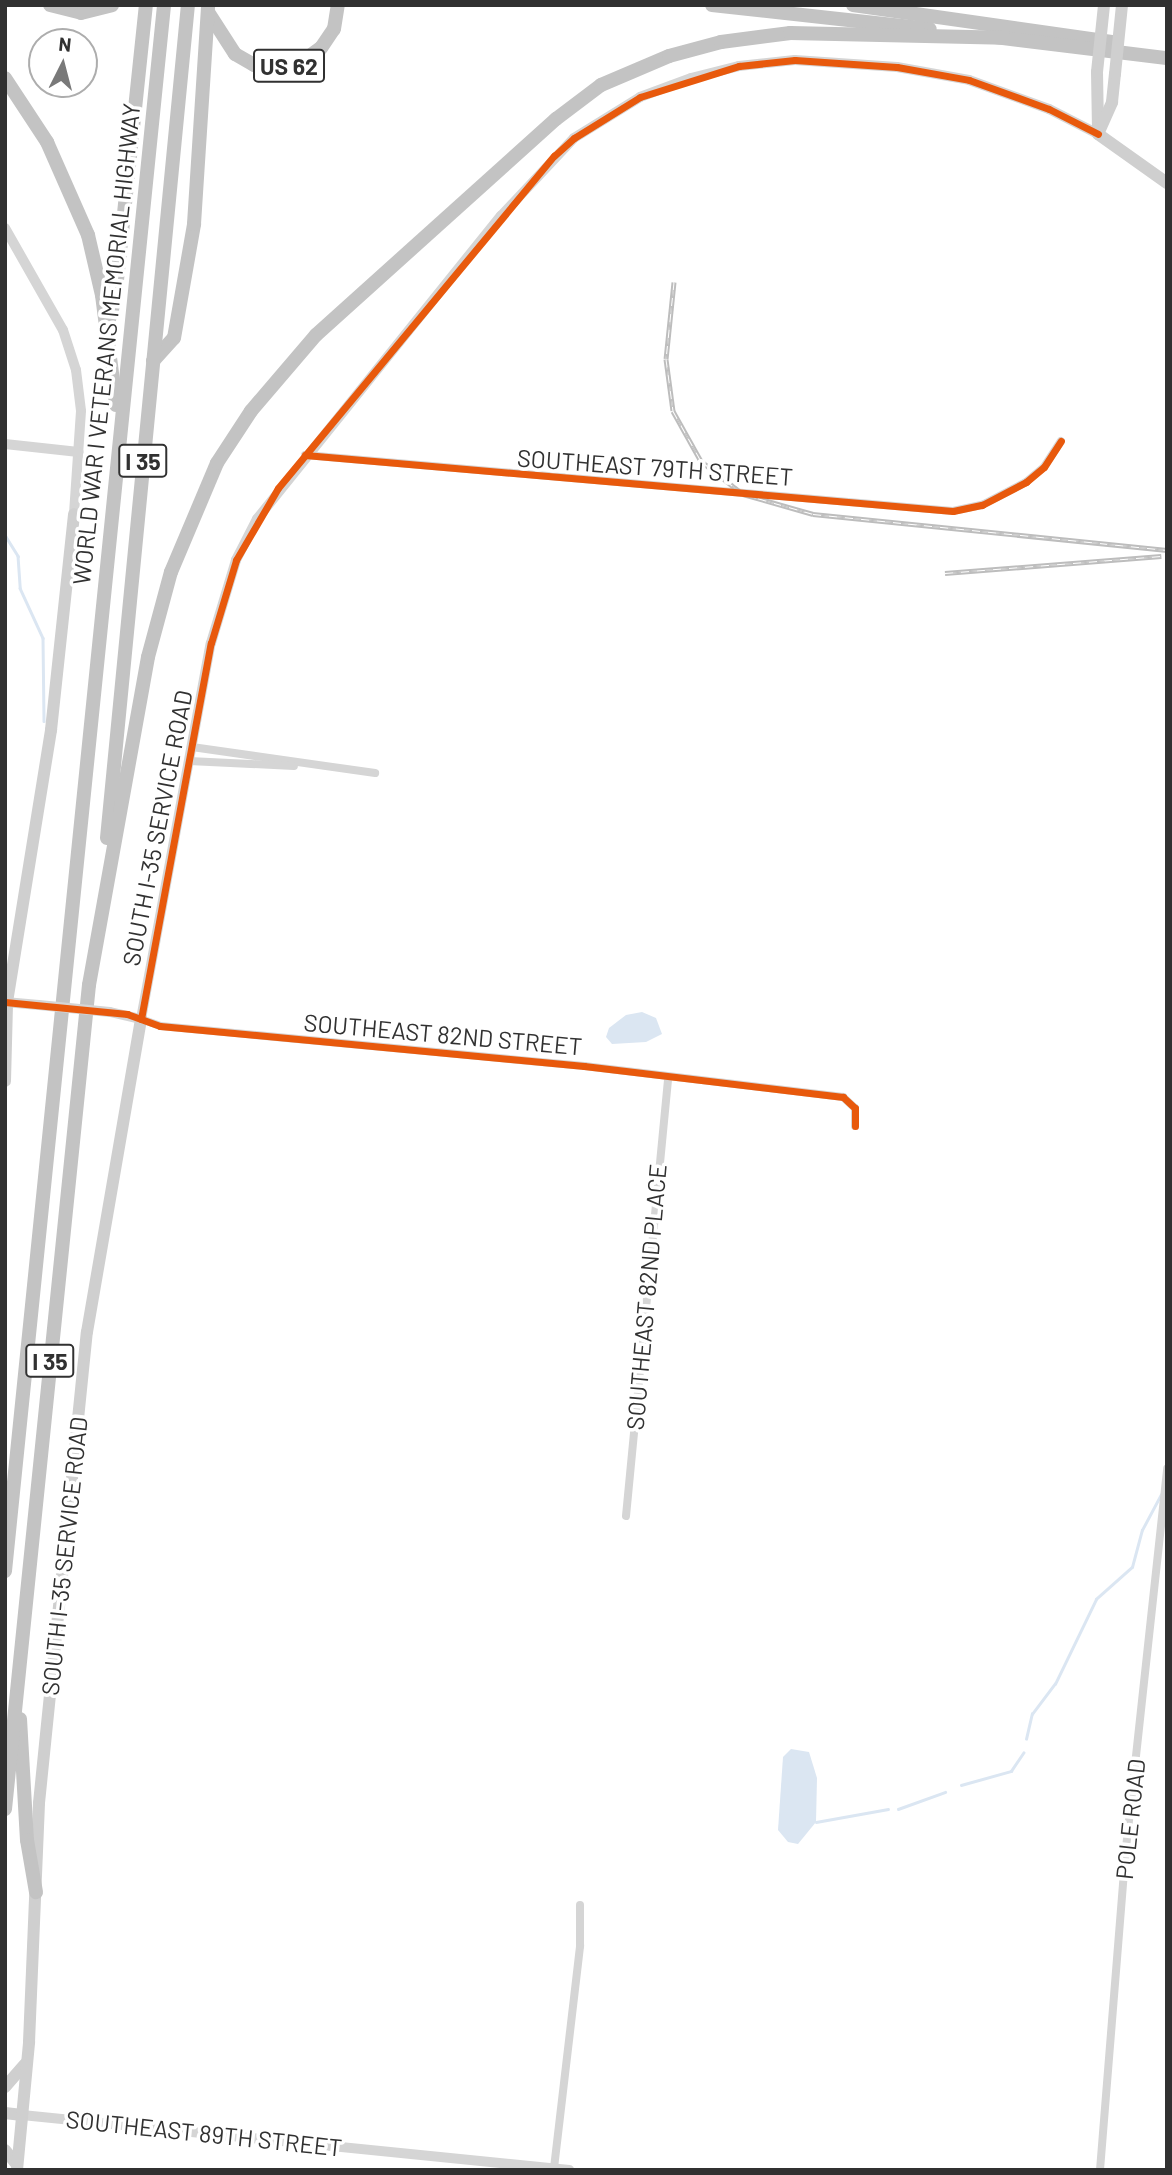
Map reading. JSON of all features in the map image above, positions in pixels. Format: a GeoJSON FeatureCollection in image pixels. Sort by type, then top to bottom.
{"type":"FeatureCollection","features":[{"type":"Feature","properties":{"kind":"highway"},"geometry":{"type":"LineString","coordinates":[[50,5],[81,13],[112,5]]}},
{"type":"Feature","properties":{"kind":"highway"},"geometry":{"type":"LineString","coordinates":[[106,329],[115,299],[146,5]]}},
{"type":"Feature","properties":{"kind":"highway","name":"WORLD WAR I VETERANS MEMORIAL HIGHWAY"},"geometry":{"type":"LineString","coordinates":[[12,1502],[164,5]]}},
{"type":"Feature","properties":{"kind":"highway","name":"WORLD WAR I VETERANS MEMORIAL HIGHWAY"},"geometry":{"type":"LineString","coordinates":[[101,916],[119,684],[188,5]]}},
{"type":"Feature","properties":{"kind":"highway","name":"US 62"},"geometry":{"type":"LineString","coordinates":[[207,8],[235,54],[254,65],[277,68],[300,63],[321,48],[334,29],[338,5]]}},
{"type":"Feature","properties":{"kind":"highway"},"geometry":{"type":"LineString","coordinates":[[712,5],[1167,58]]}},
{"type":"Feature","properties":{"kind":"highway"},"geometry":{"type":"LineString","coordinates":[[853,5],[1167,48]]}},
{"type":"Feature","properties":{"kind":"highway"},"geometry":{"type":"LineString","coordinates":[[153,362],[174,338],[194,224],[207,8]]}},
{"type":"Feature","properties":{"kind":"highway"},"geometry":{"type":"LineString","coordinates":[[101,916],[148,657],[171,572],[217,463],[250,411],[316,335],[556,119],[622,75],[669,56],[721,42],[790,33],[1004,38]]}},
{"type":"Feature","properties":{"kind":"highway"},"geometry":{"type":"LineString","coordinates":[[5,78],[47,142],[70,187],[88,235],[106,329],[119,430]]}},
{"type":"Feature","properties":{"kind":"highway","name":"I 35"},"geometry":{"type":"LineString","coordinates":[[5,1809],[89,985],[101,916]]}},
{"type":"Feature","properties":{"kind":"highway"},"geometry":{"type":"LineString","coordinates":[[5,1533],[12,1502]]}},
{"type":"Feature","properties":{"kind":"highway","name":"I 35"},"geometry":{"type":"LineString","coordinates":[[5,1571],[12,1502]]}},
{"type":"Feature","properties":{"kind":"highway"},"geometry":{"type":"LineString","coordinates":[[17,1688],[27,1840],[36,1892]]}},
{"type":"Feature","properties":{"kind":"main road"},"geometry":{"type":"LineString","coordinates":[[1098,134],[1097,72],[1104,5]]}},
{"type":"Feature","properties":{"kind":"main road"},"geometry":{"type":"LineString","coordinates":[[1098,134],[1112,102],[1122,5]]}},
{"type":"Feature","properties":{"kind":"main road"},"geometry":{"type":"LineString","coordinates":[[1098,134],[1167,183]]}},
{"type":"Feature","properties":{"kind":"main road"},"geometry":{"type":"LineString","coordinates":[[5,1081],[6,1002],[51,730],[74,514]]}},
{"type":"Feature","properties":{"kind":"main road","name":"SOUTH I-35 SERVICE ROAD"},"geometry":{"type":"LineString","coordinates":[[17,2167],[27,2061],[39,1803],[90,1305],[141,1019]]}},
{"type":"Feature","properties":{"kind":"main road"},"geometry":{"type":"LineString","coordinates":[[5,2087],[27,2061]]}},
{"type":"Feature","properties":{"kind":"main road","name":"SOUTHEAST 89TH STREET"},"geometry":{"type":"LineString","coordinates":[[5,2113],[22,2115]]}},
{"type":"Feature","properties":{"kind":"main road"},"geometry":{"type":"LineString","coordinates":[[5,2150],[17,2167]]}},
{"type":"Feature","properties":{"kind":"street","name":"SOUTH I-35 SERVICE ROAD"},"geometry":{"type":"LineString","coordinates":[[141,1019],[211,643],[236,560],[257,519],[305,454],[539,171],[574,138],[640,97],[691,78],[738,66],[841,61],[918,69],[981,83],[1049,108],[1098,134]]}},
{"type":"Feature","properties":{"kind":"street"},"geometry":{"type":"LineString","coordinates":[[5,228],[70,347],[79,390],[79,452],[74,514]]}},
{"type":"Feature","properties":{"kind":"street","name":"SOUTHEAST 79TH STREET"},"geometry":{"type":"LineString","coordinates":[[305,454],[953,511],[982,505],[1026,482],[1044,467],[1061,441]]}},
{"type":"Feature","properties":{"kind":"street"},"geometry":{"type":"LineString","coordinates":[[5,444],[79,452]]}},
{"type":"Feature","properties":{"kind":"street"},"geometry":{"type":"LineString","coordinates":[[192,747],[248,752],[309,766],[375,773]]}},
{"type":"Feature","properties":{"kind":"street"},"geometry":{"type":"LineString","coordinates":[[189,761],[246,767],[309,766]]}},
{"type":"Feature","properties":{"kind":"street","name":"SOUTHEAST 82ND STREET"},"geometry":{"type":"LineString","coordinates":[[6,1002],[110,1012],[160,1026],[584,1066],[843,1097],[855,1108],[855,1126]]}},
{"type":"Feature","properties":{"kind":"street","name":"SOUTHEAST 82ND PLACE"},"geometry":{"type":"LineString","coordinates":[[626,1516],[667,1078]]}},
{"type":"Feature","properties":{"kind":"street","name":"POLE ROAD"},"geometry":{"type":"LineString","coordinates":[[1100,2170],[1126,1848],[1167,1468]]}},
{"type":"Feature","properties":{"kind":"street"},"geometry":{"type":"LineString","coordinates":[[554,2168],[580,1946],[580,1905]]}},
{"type":"Feature","properties":{"kind":"street","name":"SOUTHEAST 89TH STREET"},"geometry":{"type":"LineString","coordinates":[[22,2115],[569,2170]]}},
{"type":"Feature","properties":{"kind":"shaded area"},"geometry":{"type":"Polygon","coordinates":[[[642,1012],[656,1018],[662,1034],[646,1042],[612,1044],[606,1037],[609,1028],[626,1015],[642,1012]]]}},
{"type":"Feature","properties":{"kind":"shaded area"},"geometry":{"type":"Polygon","coordinates":[[[791,1749],[809,1752],[817,1778],[816,1822],[798,1844],[788,1842],[778,1830],[783,1757],[791,1749]]]}},
{"type":"Feature","properties":{"kind":"waterway"},"geometry":{"type":"LineString","coordinates":[[5,535],[18,556],[20,588],[43,638],[44,721]]}},
{"type":"Feature","properties":{"kind":"waterway"},"geometry":{"type":"LineString","coordinates":[[1026,1739],[1032,1714],[1055,1684],[1096,1599],[1132,1567],[1142,1530],[1161,1495]]}},
{"type":"Feature","properties":{"kind":"waterway"},"geometry":{"type":"LineString","coordinates":[[961,1785],[1011,1771],[1023,1753]]}},
{"type":"Feature","properties":{"kind":"waterway"},"geometry":{"type":"LineString","coordinates":[[898,1809],[945,1792]]}},
{"type":"Feature","properties":{"kind":"waterway"},"geometry":{"type":"LineString","coordinates":[[816,1822],[888,1809]]}},
{"type":"Feature","properties":{"kind":"railway"},"geometry":{"type":"LineString","coordinates":[[674,282],[666,359],[673,411],[701,461],[743,494],[813,514],[1167,550]]}},
{"type":"Feature","properties":{"kind":"railway"},"geometry":{"type":"LineString","coordinates":[[945,573],[1161,556]]}},
{"type":"Feature","properties":{"kind":"cycle path"},"geometry":{"type":"LineString","coordinates":[[141,1019],[211,643],[236,560],[278,488],[554,156],[574,138],[640,97],[739,66],[795,60],[897,67],[969,80],[1049,109],[1098,134]]}},
{"type":"Feature","properties":{"kind":"cycle path"},"geometry":{"type":"LineString","coordinates":[[305,455],[953,511],[982,505],[1026,482],[1044,467],[1061,441]]}},
{"type":"Feature","properties":{"kind":"cycle path"},"geometry":{"type":"LineString","coordinates":[[5,1002],[127,1014],[160,1026],[584,1066],[843,1097],[855,1108],[855,1126]]}}]}
